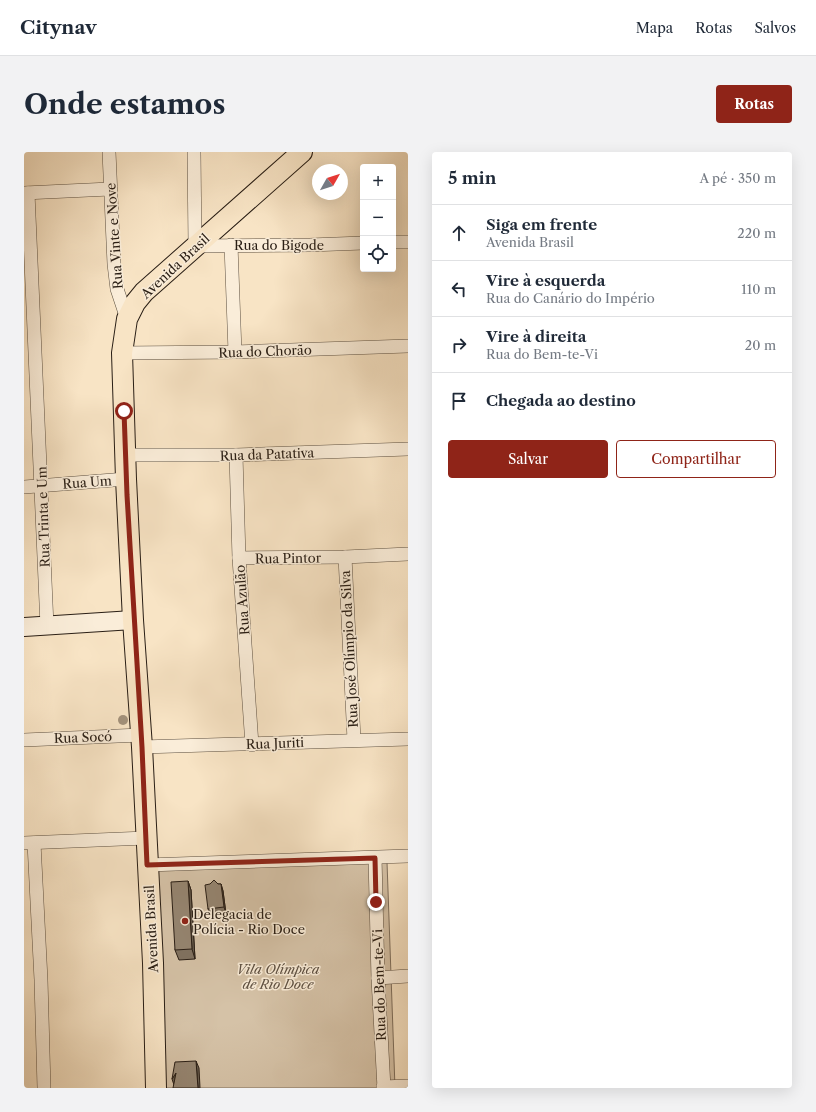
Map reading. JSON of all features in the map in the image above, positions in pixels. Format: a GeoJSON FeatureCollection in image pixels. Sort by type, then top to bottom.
{"type":"FeatureCollection","features":[{"type":"Feature","properties":{"kind":"main road","name":"Avenida Brasil"},"geometry":{"type":"LineString","coordinates":[[156,1088],[153,963],[142,741],[133,620],[125,455],[122,353],[127,319],[134,303],[144,292],[195,246],[284,160],[302,152]]}},
{"type":"Feature","properties":{"kind":"main road"},"geometry":{"type":"LineString","coordinates":[[24,627],[133,620]]}},
{"type":"Feature","properties":{"kind":"street","name":"Rua Vinte e Nove"},"geometry":{"type":"LineString","coordinates":[[109,152],[114,264],[117,289],[127,319]]}},
{"type":"Feature","properties":{"kind":"street"},"geometry":{"type":"LineString","coordinates":[[194,152],[195,246]]}},
{"type":"Feature","properties":{"kind":"street"},"geometry":{"type":"LineString","coordinates":[[26,193],[110,189]]}},
{"type":"Feature","properties":{"kind":"street","name":"Rua Trinta e Um"},"geometry":{"type":"LineString","coordinates":[[26,193],[42,485],[47,626]]}},
{"type":"Feature","properties":{"kind":"street"},"geometry":{"type":"LineString","coordinates":[[396,242],[408,242]]}},
{"type":"Feature","properties":{"kind":"street","name":"Rua do Bigode"},"geometry":{"type":"LineString","coordinates":[[195,246],[360,243]]}},
{"type":"Feature","properties":{"kind":"street"},"geometry":{"type":"LineString","coordinates":[[231,245],[235,352]]}},
{"type":"Feature","properties":{"kind":"street","name":"Rua do Chorão"},"geometry":{"type":"LineString","coordinates":[[122,353],[235,352],[408,346]]}},
{"type":"Feature","properties":{"kind":"street","name":"Rua da Patativa"},"geometry":{"type":"LineString","coordinates":[[125,455],[236,456],[408,449]]}},
{"type":"Feature","properties":{"kind":"street","name":"Rua Azulão"},"geometry":{"type":"LineString","coordinates":[[236,456],[239,558],[252,745]]}},
{"type":"Feature","properties":{"kind":"street","name":"Rua Um"},"geometry":{"type":"LineString","coordinates":[[24,487],[126,480]]}},
{"type":"Feature","properties":{"kind":"street","name":"Rua Pintor"},"geometry":{"type":"LineString","coordinates":[[239,558],[345,557],[408,554]]}},
{"type":"Feature","properties":{"kind":"street","name":"Rua José Olímpio da Silva"},"geometry":{"type":"LineString","coordinates":[[345,557],[354,740]]}},
{"type":"Feature","properties":{"kind":"street","name":"Rua Juriti"},"geometry":{"type":"LineString","coordinates":[[142,741],[252,745],[408,739]]}},
{"type":"Feature","properties":{"kind":"street","name":"Rua Socó"},"geometry":{"type":"LineString","coordinates":[[24,740],[142,741]]}},
{"type":"Feature","properties":{"kind":"street"},"geometry":{"type":"LineString","coordinates":[[44,1088],[41,980],[29,843],[146,838]]}},
{"type":"Feature","properties":{"kind":"street"},"geometry":{"type":"LineString","coordinates":[[147,865],[408,856]]}},
{"type":"Feature","properties":{"kind":"street","name":"Rua do Bem-te-Vi"},"geometry":{"type":"LineString","coordinates":[[375,858],[378,978],[384,1087]]}},
{"type":"Feature","properties":{"kind":"street"},"geometry":{"type":"LineString","coordinates":[[378,978],[408,976]]}},
{"type":"Feature","properties":{"kind":"street"},"geometry":{"type":"LineString","coordinates":[[384,1087],[408,1086]]}},
{"type":"Feature","properties":{"kind":"green space","name":"Vila Olímpica de Rio Doce"},"geometry":{"type":"Polygon","coordinates":[[[387,862],[395,1088],[155,1088],[148,868],[387,862]]]}},
{"type":"Feature","properties":{"kind":"building"},"geometry":{"type":"Polygon","coordinates":[[[214,880],[218,884],[221,884],[224,907],[208,909],[205,885],[210,884],[214,880]]]}},
{"type":"Feature","properties":{"kind":"building","name":"Delegacia de Polícia - Rio Doce"},"geometry":{"type":"Polygon","coordinates":[[[188,881],[192,949],[175,950],[171,882],[188,881]]]}},
{"type":"Feature","properties":{"kind":"building"},"geometry":{"type":"Polygon","coordinates":[[[196,1061],[198,1088],[173,1088],[176,1073],[172,1079],[175,1062],[196,1061]]]}},
{"type":"Feature","properties":{"kind":"place","name":"Delegacia de Polícia - Rio Doce"},"geometry":{"type":"Point","coordinates":[185,921]}},
{"type":"Feature","properties":{"kind":"route"},"geometry":{"type":"LineString","coordinates":[[124,411],[133,620],[142,747],[147,865],[375,858],[376,902]]}}]}
